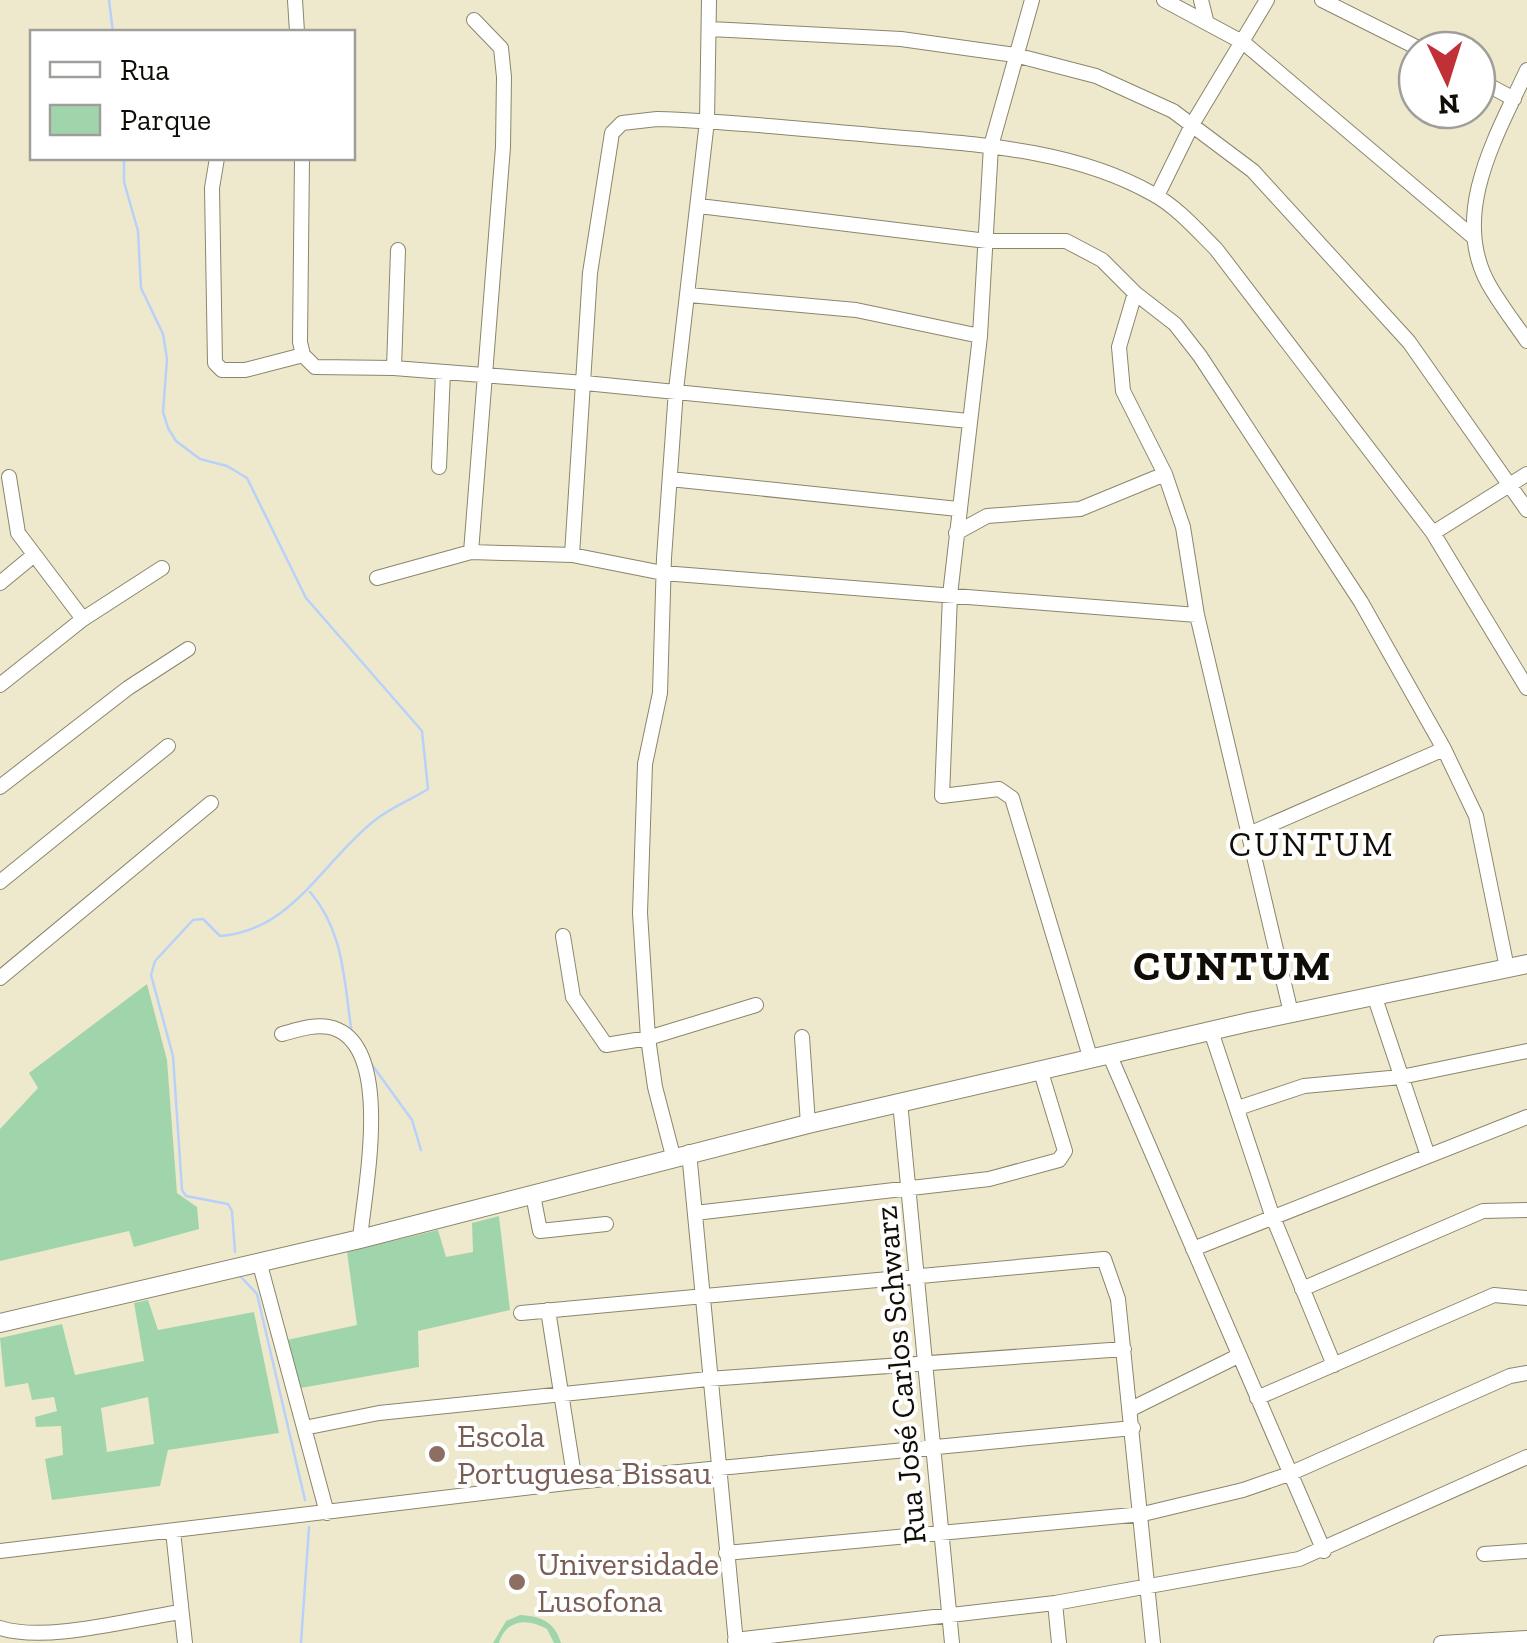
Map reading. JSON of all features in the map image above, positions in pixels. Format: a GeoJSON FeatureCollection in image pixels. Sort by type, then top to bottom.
{"type":"FeatureCollection","features":[{"type":"Feature","properties":{"kind":"main road"},"geometry":{"type":"LineString","coordinates":[[0,1324],[900,1102],[1527,964]]}},
{"type":"Feature","properties":{"kind":"street"},"geometry":{"type":"LineString","coordinates":[[295,0],[297,30]]}},
{"type":"Feature","properties":{"kind":"street"},"geometry":{"type":"LineString","coordinates":[[710,0],[707,121],[676,390],[660,694],[644,764],[640,913],[655,1087],[681,1154],[695,1214],[716,1470],[736,1641],[1055,1603],[1146,1589],[1324,1551],[1527,1457]]}},
{"type":"Feature","properties":{"kind":"street"},"geometry":{"type":"LineString","coordinates":[[1032,0],[992,146],[980,336],[950,595],[942,796],[999,790],[1012,798],[1100,1058],[1193,1250],[1324,1551]]}},
{"type":"Feature","properties":{"kind":"street"},"geometry":{"type":"LineString","coordinates":[[1164,0],[1244,43],[1472,236]]}},
{"type":"Feature","properties":{"kind":"street"},"geometry":{"type":"LineString","coordinates":[[1201,0],[1206,20]]}},
{"type":"Feature","properties":{"kind":"street"},"geometry":{"type":"LineString","coordinates":[[1157,196],[1193,124],[1267,0]]}},
{"type":"Feature","properties":{"kind":"street"},"geometry":{"type":"LineString","coordinates":[[1322,0],[1397,38]]}},
{"type":"Feature","properties":{"kind":"street"},"geometry":{"type":"LineString","coordinates":[[472,552],[503,148],[504,61],[493,36],[474,20]]}},
{"type":"Feature","properties":{"kind":"street"},"geometry":{"type":"LineString","coordinates":[[710,29],[902,39],[1014,55],[1126,88],[1193,124],[1264,182],[1409,342],[1527,510]]}},
{"type":"Feature","properties":{"kind":"street"},"geometry":{"type":"LineString","coordinates":[[1527,70],[1480,180],[1472,236],[1488,284],[1527,341]]}},
{"type":"Feature","properties":{"kind":"street"},"geometry":{"type":"LineString","coordinates":[[1497,90],[1514,99]]}},
{"type":"Feature","properties":{"kind":"street"},"geometry":{"type":"LineString","coordinates":[[572,556],[590,273],[612,133],[622,124],[639,119],[707,121],[992,146],[1079,164],[1157,196],[1216,249],[1433,533],[1527,687]]}},
{"type":"Feature","properties":{"kind":"street"},"geometry":{"type":"LineString","coordinates":[[217,160],[212,188],[214,363],[222,370],[245,370],[303,356]]}},
{"type":"Feature","properties":{"kind":"street"},"geometry":{"type":"LineString","coordinates":[[302,160],[303,356],[315,367],[394,368],[585,382],[969,421]]}},
{"type":"Feature","properties":{"kind":"street"},"geometry":{"type":"LineString","coordinates":[[699,206],[987,240],[1066,242],[1102,260],[1135,293],[1176,324],[1361,602],[1444,749],[1476,816],[1508,968]]}},
{"type":"Feature","properties":{"kind":"street"},"geometry":{"type":"LineString","coordinates":[[394,368],[398,250]]}},
{"type":"Feature","properties":{"kind":"street"},"geometry":{"type":"LineString","coordinates":[[1135,293],[1122,330],[1118,365],[1135,418],[1165,474],[1183,527],[1197,614],[1291,1013]]}},
{"type":"Feature","properties":{"kind":"street"},"geometry":{"type":"LineString","coordinates":[[689,295],[856,310],[980,336]]}},
{"type":"Feature","properties":{"kind":"street"},"geometry":{"type":"LineString","coordinates":[[439,466],[443,372]]}},
{"type":"Feature","properties":{"kind":"street"},"geometry":{"type":"LineString","coordinates":[[956,533],[986,516],[1092,505],[1165,474]]}},
{"type":"Feature","properties":{"kind":"street"},"geometry":{"type":"LineString","coordinates":[[1433,533],[1527,474]]}},
{"type":"Feature","properties":{"kind":"street"},"geometry":{"type":"LineString","coordinates":[[9,477],[16,526],[83,619]]}},
{"type":"Feature","properties":{"kind":"street"},"geometry":{"type":"LineString","coordinates":[[670,479],[958,509]]}},
{"type":"Feature","properties":{"kind":"street"},"geometry":{"type":"LineString","coordinates":[[377,578],[472,552],[572,556],[664,573],[1197,614]]}},
{"type":"Feature","properties":{"kind":"street"},"geometry":{"type":"LineString","coordinates":[[0,583],[34,556]]}},
{"type":"Feature","properties":{"kind":"street"},"geometry":{"type":"LineString","coordinates":[[0,685],[83,619],[162,568]]}},
{"type":"Feature","properties":{"kind":"street"},"geometry":{"type":"LineString","coordinates":[[0,787],[128,688],[188,649]]}},
{"type":"Feature","properties":{"kind":"street"},"geometry":{"type":"LineString","coordinates":[[0,882],[168,746]]}},
{"type":"Feature","properties":{"kind":"street"},"geometry":{"type":"LineString","coordinates":[[1249,834],[1444,749]]}},
{"type":"Feature","properties":{"kind":"street"},"geometry":{"type":"LineString","coordinates":[[0,978],[212,803]]}},
{"type":"Feature","properties":{"kind":"street"},"geometry":{"type":"LineString","coordinates":[[563,936],[573,997],[600,1041],[616,1046],[756,1006]]}},
{"type":"Feature","properties":{"kind":"street"},"geometry":{"type":"LineString","coordinates":[[1374,995],[1427,1154]]}},
{"type":"Feature","properties":{"kind":"street"},"geometry":{"type":"LineString","coordinates":[[282,1034],[328,1027],[348,1037],[364,1062],[372,1103],[360,1238]]}},
{"type":"Feature","properties":{"kind":"street"},"geometry":{"type":"LineString","coordinates":[[1211,1031],[1272,1215],[1334,1365]]}},
{"type":"Feature","properties":{"kind":"street"},"geometry":{"type":"LineString","coordinates":[[802,1037],[808,1124]]}},
{"type":"Feature","properties":{"kind":"street"},"geometry":{"type":"LineString","coordinates":[[1238,1108],[1304,1086],[1402,1077],[1527,1052]]}},
{"type":"Feature","properties":{"kind":"street"},"geometry":{"type":"LineString","coordinates":[[695,1214],[1016,1174],[1064,1157],[1040,1072]]}},
{"type":"Feature","properties":{"kind":"street","name":"Rua José Carlos Schwarz"},"geometry":{"type":"LineString","coordinates":[[900,1102],[920,1276],[924,1364],[952,1643]]}},
{"type":"Feature","properties":{"kind":"street"},"geometry":{"type":"LineString","coordinates":[[1193,1250],[1272,1215],[1527,1117]]}},
{"type":"Feature","properties":{"kind":"street"},"geometry":{"type":"LineString","coordinates":[[533,1195],[540,1231],[606,1224]]}},
{"type":"Feature","properties":{"kind":"street"},"geometry":{"type":"LineString","coordinates":[[1302,1290],[1483,1211],[1527,1210]]}},
{"type":"Feature","properties":{"kind":"street"},"geometry":{"type":"LineString","coordinates":[[521,1313],[1104,1259],[1118,1299],[1143,1514],[1152,1643]]}},
{"type":"Feature","properties":{"kind":"street"},"geometry":{"type":"LineString","coordinates":[[259,1262],[326,1512]]}},
{"type":"Feature","properties":{"kind":"street"},"geometry":{"type":"LineString","coordinates":[[1256,1398],[1494,1296],[1527,1298]]}},
{"type":"Feature","properties":{"kind":"street"},"geometry":{"type":"LineString","coordinates":[[548,1310],[575,1482]]}},
{"type":"Feature","properties":{"kind":"street"},"geometry":{"type":"LineString","coordinates":[[304,1428],[380,1413],[708,1380],[1124,1350]]}},
{"type":"Feature","properties":{"kind":"street"},"geometry":{"type":"LineString","coordinates":[[1130,1409],[1238,1356]]}},
{"type":"Feature","properties":{"kind":"street"},"geometry":{"type":"LineString","coordinates":[[726,1553],[1143,1514],[1243,1490],[1289,1474],[1510,1376],[1527,1374]]}},
{"type":"Feature","properties":{"kind":"street"},"geometry":{"type":"LineString","coordinates":[[0,1551],[575,1482],[1133,1428]]}},
{"type":"Feature","properties":{"kind":"street"},"geometry":{"type":"LineString","coordinates":[[173,1531],[185,1643]]}},
{"type":"Feature","properties":{"kind":"street"},"geometry":{"type":"LineString","coordinates":[[1484,1554],[1527,1551]]}},
{"type":"Feature","properties":{"kind":"street"},"geometry":{"type":"LineString","coordinates":[[1055,1603],[1059,1643]]}},
{"type":"Feature","properties":{"kind":"street"},"geometry":{"type":"LineString","coordinates":[[0,1628],[14,1633],[54,1630],[181,1612]]}},
{"type":"Feature","properties":{"kind":"street"},"geometry":{"type":"LineString","coordinates":[[1441,1643],[1527,1638]]}},
{"type":"Feature","properties":{"kind":"green space"},"geometry":{"type":"Polygon","coordinates":[[[147,984],[167,1060],[177,1193],[197,1207],[199,1229],[134,1247],[129,1231],[0,1261],[0,1129],[38,1088],[29,1073],[147,984]]]}},
{"type":"Feature","properties":{"kind":"green space"},"geometry":{"type":"Polygon","coordinates":[[[499,1216],[510,1310],[418,1331],[419,1367],[295,1389],[282,1341],[357,1325],[347,1252],[438,1230],[446,1257],[473,1252],[472,1223],[499,1216]]]}},
{"type":"Feature","properties":{"kind":"green space"},"geometry":{"type":"Polygon","coordinates":[[[148,1300],[158,1330],[254,1312],[279,1433],[168,1450],[160,1486],[52,1500],[45,1459],[63,1455],[61,1426],[36,1427],[35,1417],[57,1411],[54,1397],[32,1400],[28,1383],[5,1387],[0,1338],[62,1324],[75,1375],[144,1361],[134,1303],[148,1300]],[[148,1397],[101,1408],[107,1452],[154,1444],[148,1397]]]}},
{"type":"Feature","properties":{"kind":"green space"},"geometry":{"type":"Polygon","coordinates":[[[520,1615],[546,1621],[561,1643],[554,1643],[547,1629],[525,1622],[512,1625],[499,1643],[493,1643],[506,1621],[520,1615]]]}},
{"type":"Feature","properties":{"kind":"waterway"},"geometry":{"type":"LineString","coordinates":[[109,0],[113,30]]}},
{"type":"Feature","properties":{"kind":"waterway"},"geometry":{"type":"LineString","coordinates":[[124,160],[124,182],[138,231],[141,288],[163,334],[167,359],[163,412],[168,428],[176,441],[200,459],[227,466],[247,478],[306,598],[422,731],[428,789],[374,821],[305,892],[267,922],[220,936],[203,919],[193,920],[155,961],[151,975],[173,1056],[182,1190],[186,1196],[228,1204],[235,1252]]}},
{"type":"Feature","properties":{"kind":"waterway"},"geometry":{"type":"LineString","coordinates":[[310,892],[337,941],[352,1034]]}},
{"type":"Feature","properties":{"kind":"waterway"},"geometry":{"type":"LineString","coordinates":[[370,1062],[412,1120],[421,1150]]}},
{"type":"Feature","properties":{"kind":"waterway"},"geometry":{"type":"LineString","coordinates":[[241,1277],[257,1294],[305,1500]]}},
{"type":"Feature","properties":{"kind":"waterway"},"geometry":{"type":"LineString","coordinates":[[301,1643],[309,1527]]}},
{"type":"Feature","properties":{"kind":"place","name":"Escola Portuguesa Bissau"},"geometry":{"type":"Point","coordinates":[437,1454]}},
{"type":"Feature","properties":{"kind":"place","name":"Universidade Lusofona"},"geometry":{"type":"Point","coordinates":[517,1582]}},
{"type":"Feature","properties":{"kind":"district","name":"CUNTUM"},"geometry":{"type":"Point","coordinates":[1312,844]}},
{"type":"Feature","properties":{"kind":"district","name":"CUNTUM"},"geometry":{"type":"Point","coordinates":[1233,965]}}]}
